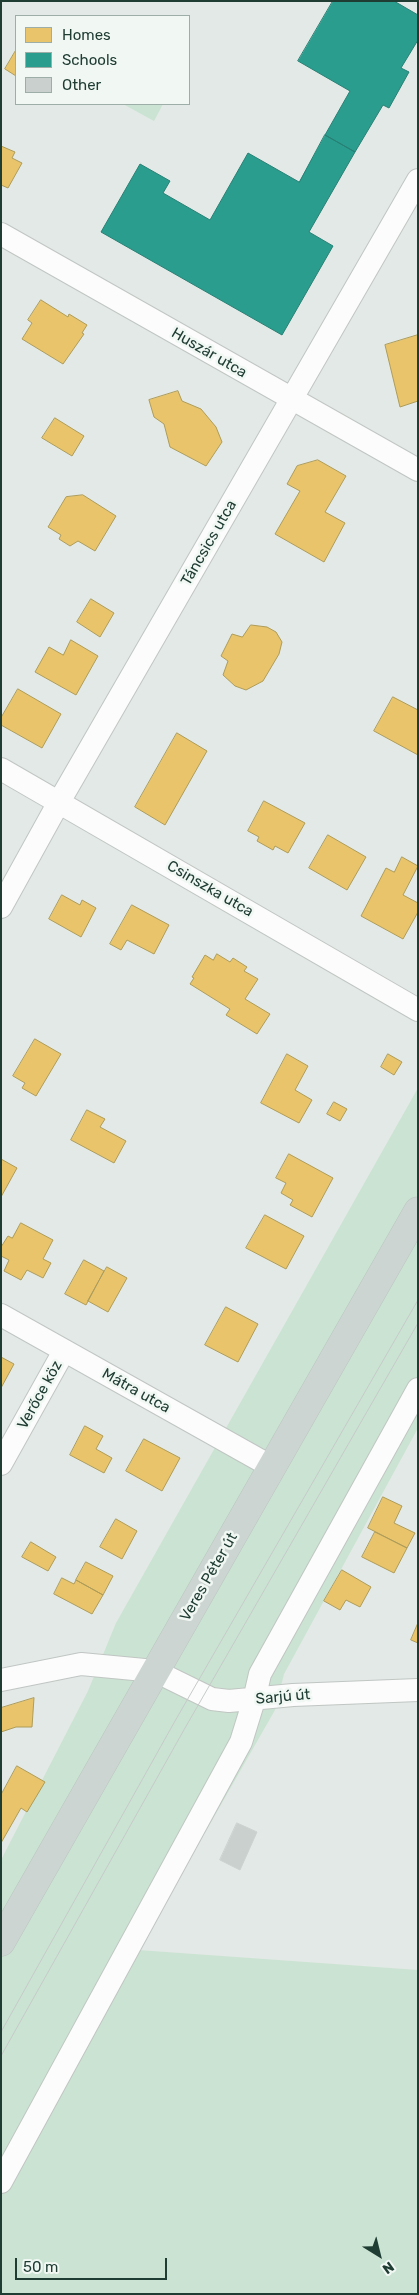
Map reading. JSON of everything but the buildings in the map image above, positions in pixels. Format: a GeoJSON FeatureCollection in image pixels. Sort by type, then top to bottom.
{"type":"FeatureCollection","features":[{"type":"Feature","properties":{"kind":"main road","name":"Veres Péter út"},"geometry":{"type":"LineString","coordinates":[[1,1942],[418,1211]]}},
{"type":"Feature","properties":{"kind":"street","name":"Táncsics utca"},"geometry":{"type":"LineString","coordinates":[[1,907],[59,802],[418,180]]}},
{"type":"Feature","properties":{"kind":"street","name":"Huszár utca"},"geometry":{"type":"LineString","coordinates":[[1,234],[291,400],[418,470]]}},
{"type":"Feature","properties":{"kind":"street","name":"Csinszka utca"},"geometry":{"type":"LineString","coordinates":[[1,769],[418,1010]]}},
{"type":"Feature","properties":{"kind":"street","name":"Mátra utca"},"geometry":{"type":"LineString","coordinates":[[1,1315],[272,1467]]}},
{"type":"Feature","properties":{"kind":"street","name":"Verőce köz"},"geometry":{"type":"LineString","coordinates":[[1,1464],[64,1351]]}},
{"type":"Feature","properties":{"kind":"street"},"geometry":{"type":"LineString","coordinates":[[1,2182],[241,1742],[260,1674],[418,1389]]}},
{"type":"Feature","properties":{"kind":"street"},"geometry":{"type":"LineString","coordinates":[[1,1680],[81,1664],[155,1671]]}},
{"type":"Feature","properties":{"kind":"street","name":"Sarjú út"},"geometry":{"type":"LineString","coordinates":[[155,1671],[212,1699],[229,1701],[293,1695],[418,1690]]}},
{"type":"Feature","properties":{"kind":"green space"},"geometry":{"type":"Polygon","coordinates":[[[125,105],[162,105],[154,121],[125,105]]]}},
{"type":"Feature","properties":{"kind":"green space"},"geometry":{"type":"Polygon","coordinates":[[[418,1088],[418,1428],[284,1674],[275,1710],[138,1950],[418,1970],[418,2294],[1,2294],[1,1860],[88,1691],[116,1623],[418,1088]]]}},
{"type":"Feature","properties":{"kind":"tram line"},"geometry":{"type":"LineString","coordinates":[[1,2032],[175,1721],[418,1300]]}},
{"type":"Feature","properties":{"kind":"tram line"},"geometry":{"type":"LineString","coordinates":[[1,2056],[185,1728],[418,1323]]}}]}
